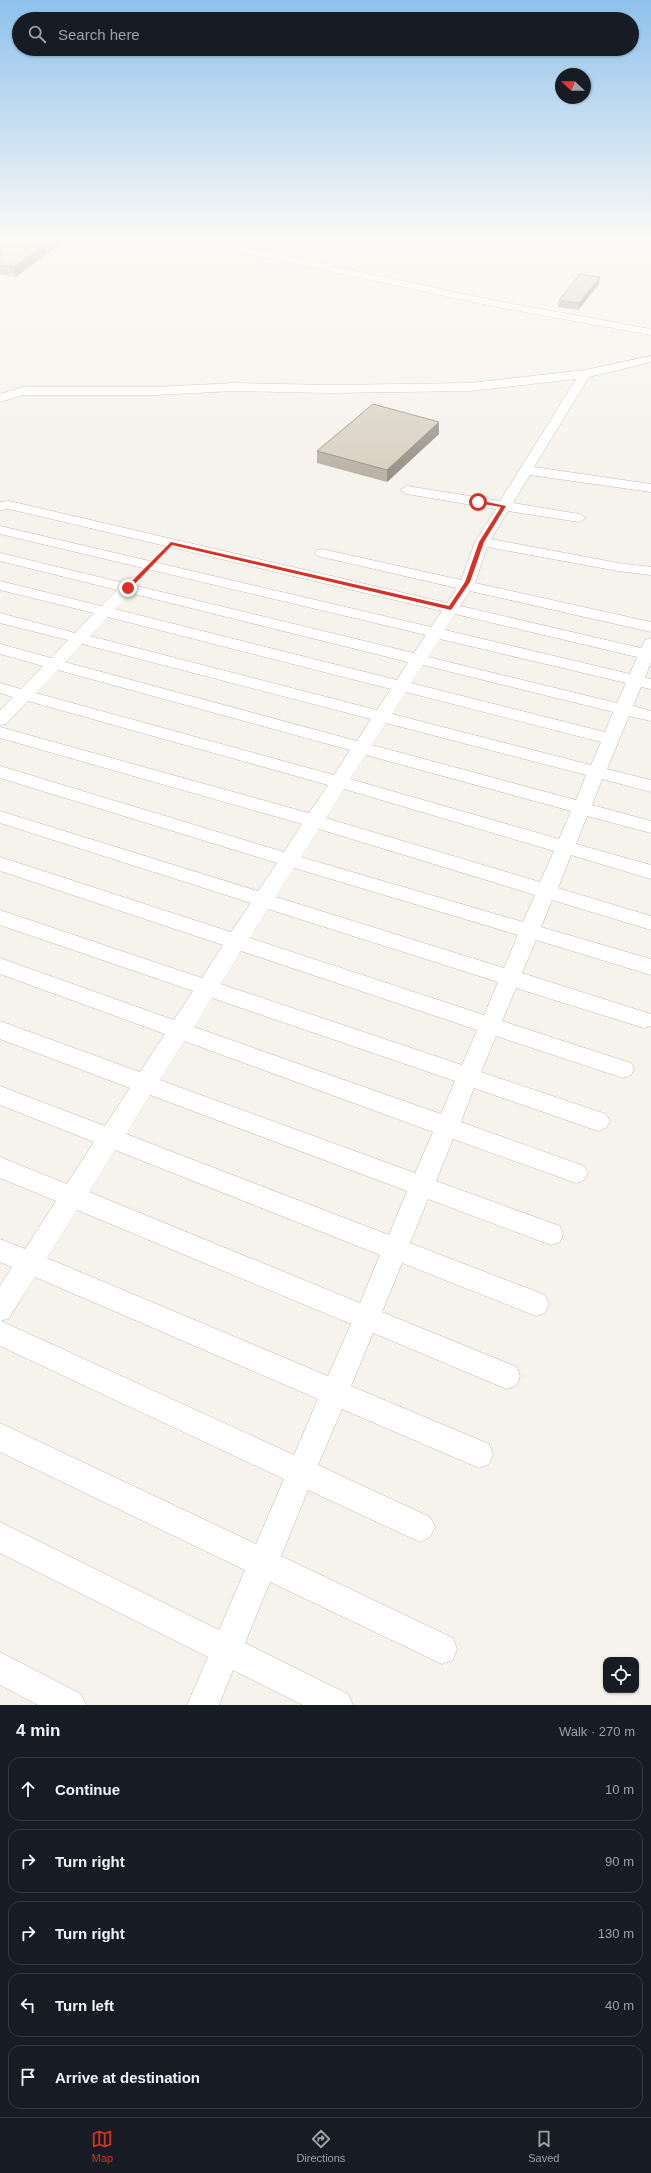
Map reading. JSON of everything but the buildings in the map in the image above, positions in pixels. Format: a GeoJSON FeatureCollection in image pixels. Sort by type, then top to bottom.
{"type":"FeatureCollection","features":[{"type":"Feature","properties":{"kind":"street"},"geometry":{"type":"LineString","coordinates":[[577,319],[651,332]]}},
{"type":"Feature","properties":{"kind":"street"},"geometry":{"type":"LineString","coordinates":[[0,390],[23,392],[155,391],[234,387],[420,389],[470,387],[585,374],[651,359]]}},
{"type":"Feature","properties":{"kind":"street"},"geometry":{"type":"LineString","coordinates":[[0,1309],[466,585],[482,542],[585,374]]}},
{"type":"Feature","properties":{"kind":"street"},"geometry":{"type":"LineString","coordinates":[[0,398],[23,392]]}},
{"type":"Feature","properties":{"kind":"street"},"geometry":{"type":"LineString","coordinates":[[526,470],[651,488]]}},
{"type":"Feature","properties":{"kind":"street"},"geometry":{"type":"LineString","coordinates":[[408,490],[579,518]]}},
{"type":"Feature","properties":{"kind":"street"},"geometry":{"type":"LineString","coordinates":[[0,506],[9,505],[171,544],[451,608],[650,650],[643,682],[623,709],[203,1705]]}},
{"type":"Feature","properties":{"kind":"street"},"geometry":{"type":"LineString","coordinates":[[0,530],[643,682]]}},
{"type":"Feature","properties":{"kind":"street"},"geometry":{"type":"LineString","coordinates":[[482,542],[618,567],[651,571]]}},
{"type":"Feature","properties":{"kind":"street"},"geometry":{"type":"LineString","coordinates":[[0,720],[171,544]]}},
{"type":"Feature","properties":{"kind":"street"},"geometry":{"type":"LineString","coordinates":[[322,553],[651,627]]}},
{"type":"Feature","properties":{"kind":"street"},"geometry":{"type":"LineString","coordinates":[[0,557],[651,716]]}},
{"type":"Feature","properties":{"kind":"street"},"geometry":{"type":"LineString","coordinates":[[0,585],[611,739]]}},
{"type":"Feature","properties":{"kind":"street"},"geometry":{"type":"LineString","coordinates":[[0,618],[651,786]]}},
{"type":"Feature","properties":{"kind":"street"},"geometry":{"type":"LineString","coordinates":[[0,649],[651,827]]}},
{"type":"Feature","properties":{"kind":"street"},"geometry":{"type":"LineString","coordinates":[[0,688],[339,782],[651,872]]}},
{"type":"Feature","properties":{"kind":"street"},"geometry":{"type":"LineString","coordinates":[[0,732],[315,821],[651,923]]}},
{"type":"Feature","properties":{"kind":"street"},"geometry":{"type":"LineString","coordinates":[[0,772],[288,860],[651,967]]}},
{"type":"Feature","properties":{"kind":"street"},"geometry":{"type":"LineString","coordinates":[[0,817],[644,1020]]}},
{"type":"Feature","properties":{"kind":"street"},"geometry":{"type":"LineString","coordinates":[[0,864],[623,1069]]}},
{"type":"Feature","properties":{"kind":"street"},"geometry":{"type":"LineString","coordinates":[[0,917],[598,1121]]}},
{"type":"Feature","properties":{"kind":"street"},"geometry":{"type":"LineString","coordinates":[[0,966],[576,1173]]}},
{"type":"Feature","properties":{"kind":"street"},"geometry":{"type":"LineString","coordinates":[[0,1030],[551,1234]]}},
{"type":"Feature","properties":{"kind":"street"},"geometry":{"type":"LineString","coordinates":[[0,1095],[536,1304]]}},
{"type":"Feature","properties":{"kind":"street"},"geometry":{"type":"LineString","coordinates":[[0,1167],[507,1376]]}},
{"type":"Feature","properties":{"kind":"street"},"geometry":{"type":"LineString","coordinates":[[0,1250],[479,1454]]}},
{"type":"Feature","properties":{"kind":"street"},"geometry":{"type":"LineString","coordinates":[[0,1333],[420,1527]]}},
{"type":"Feature","properties":{"kind":"street"},"geometry":{"type":"LineString","coordinates":[[0,1437],[442,1649]]}},
{"type":"Feature","properties":{"kind":"street"},"geometry":{"type":"LineString","coordinates":[[0,1538],[337,1705]]}},
{"type":"Feature","properties":{"kind":"street"},"geometry":{"type":"LineString","coordinates":[[0,1668],[70,1705]]}},
{"type":"Feature","properties":{"kind":"route"},"geometry":{"type":"LineString","coordinates":[[128,588],[171,544],[451,608],[468,582],[482,542],[504,506],[478,502]]}}]}
